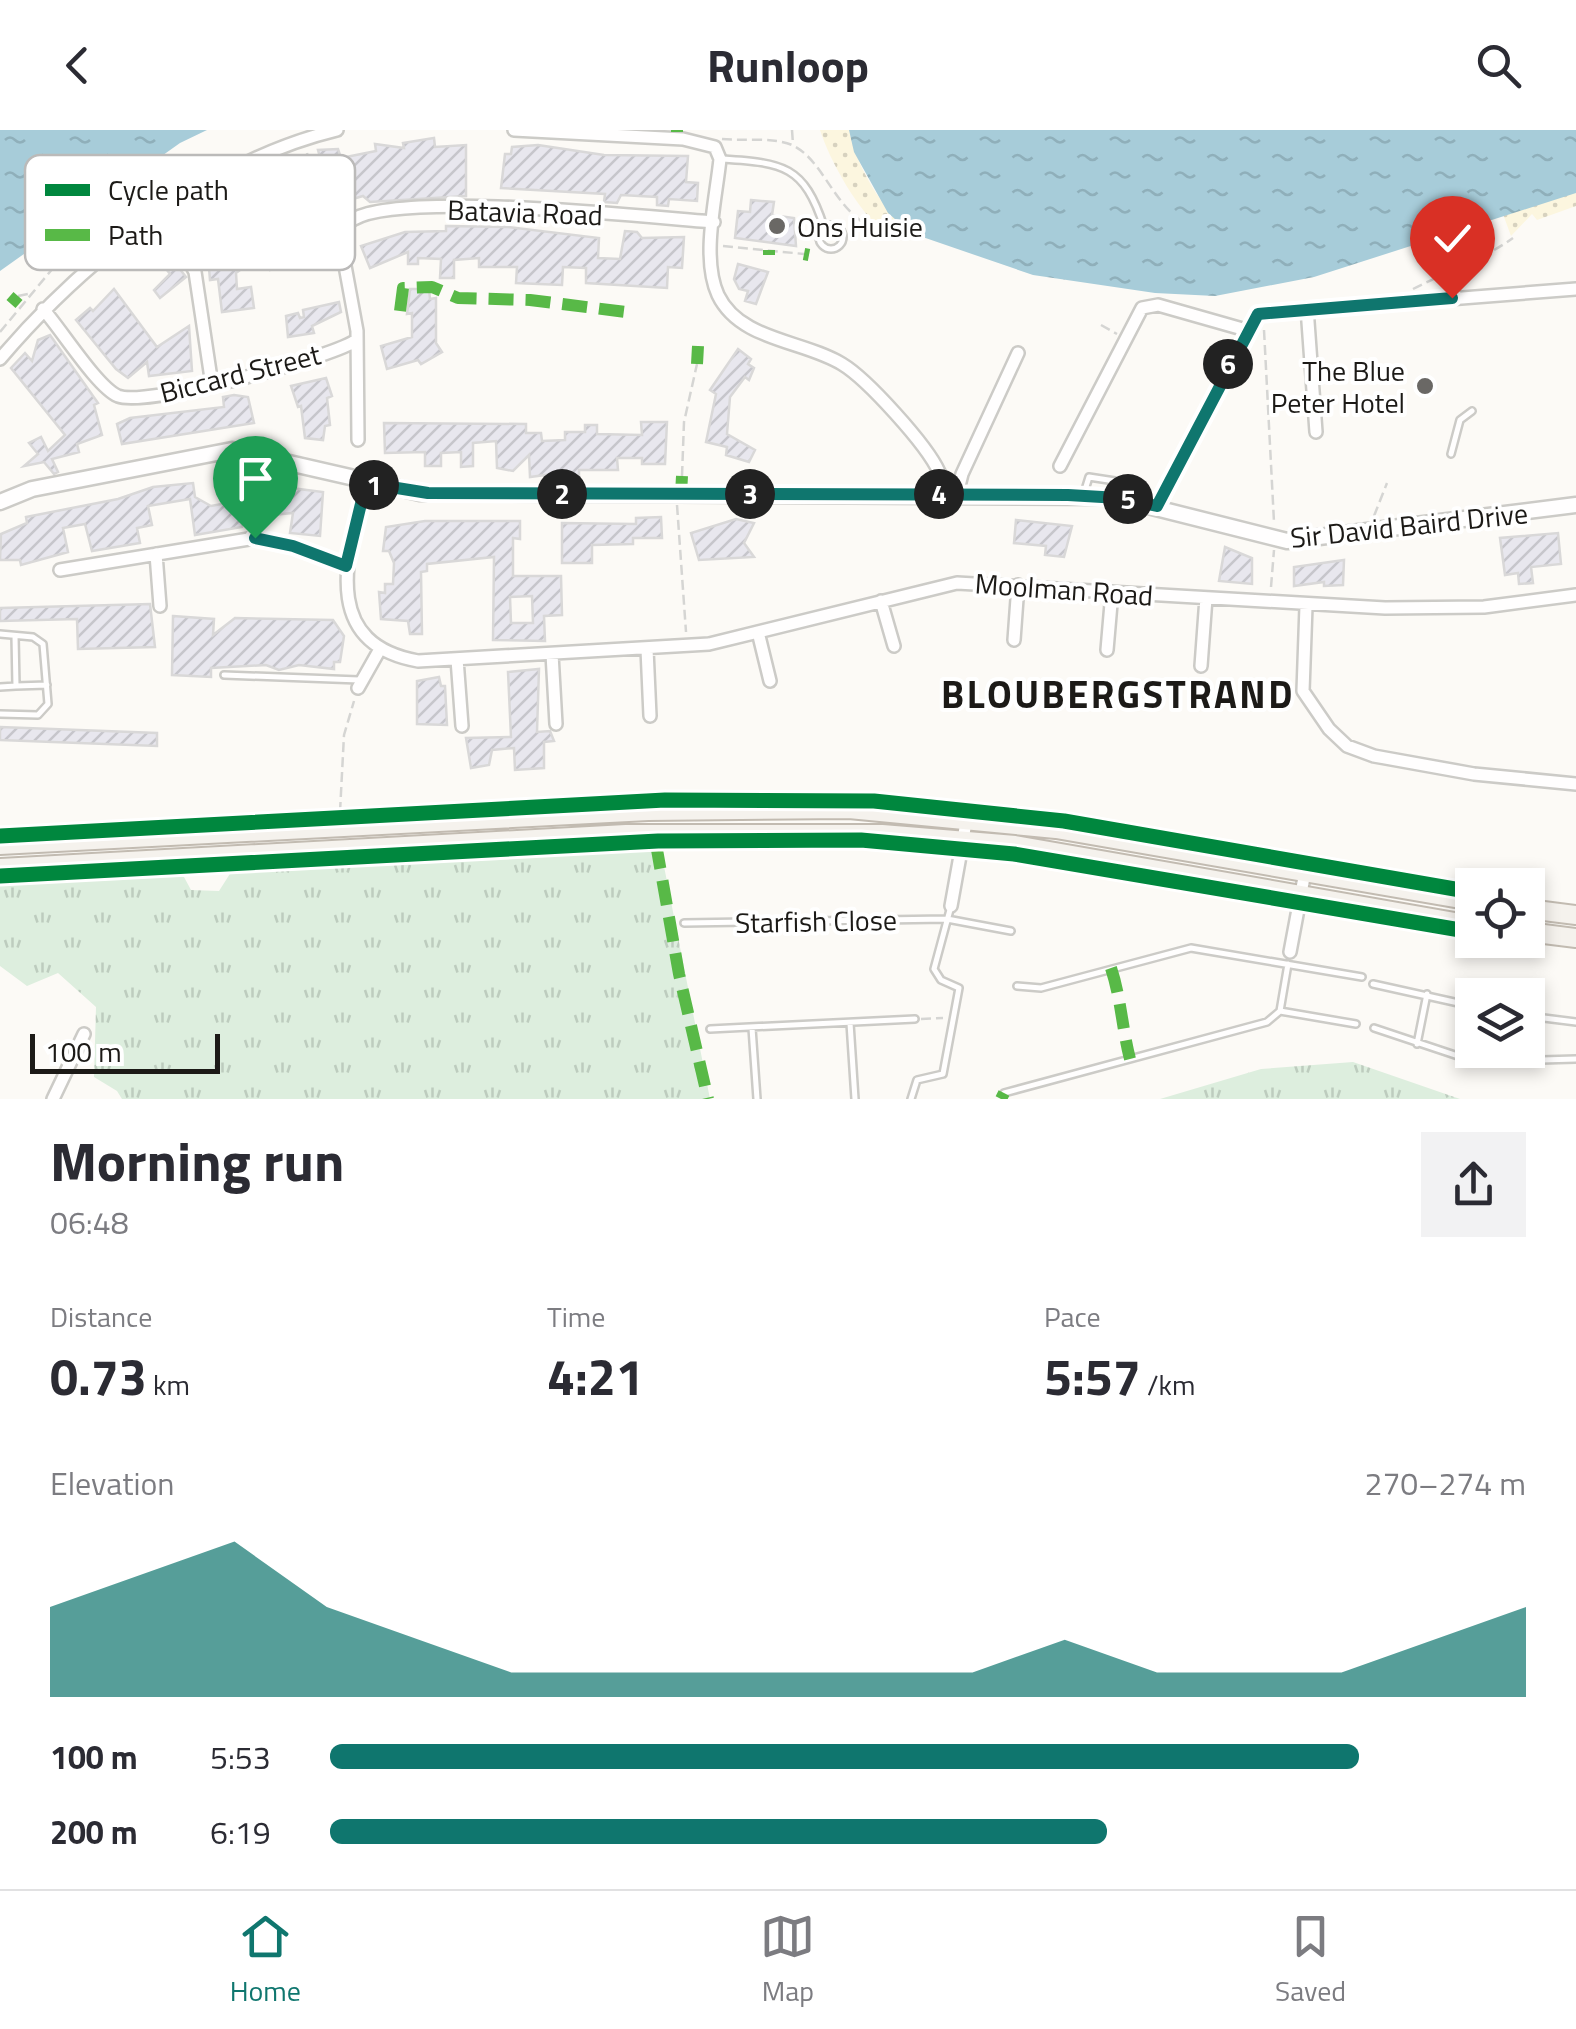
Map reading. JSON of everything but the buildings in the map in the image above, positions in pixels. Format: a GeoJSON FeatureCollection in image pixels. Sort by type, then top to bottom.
{"type":"FeatureCollection","features":[{"type":"Feature","properties":{"kind":"main road"},"geometry":{"type":"LineString","coordinates":[[0,845],[625,812],[799,808],[968,817],[1455,898]]}},
{"type":"Feature","properties":{"kind":"main road"},"geometry":{"type":"LineString","coordinates":[[625,812],[626,834]]}},
{"type":"Feature","properties":{"kind":"main road"},"geometry":{"type":"LineString","coordinates":[[0,868],[626,834],[798,831],[1015,846],[1455,921]]}},
{"type":"Feature","properties":{"kind":"main road"},"geometry":{"type":"LineString","coordinates":[[206,834],[207,857]]}},
{"type":"Feature","properties":{"kind":"main road"},"geometry":{"type":"LineString","coordinates":[[1545,911],[1576,915]]}},
{"type":"Feature","properties":{"kind":"main road"},"geometry":{"type":"LineString","coordinates":[[1545,934],[1576,938]]}},
{"type":"Feature","properties":{"kind":"street"},"geometry":{"type":"LineString","coordinates":[[267,155],[337,130]]}},
{"type":"Feature","properties":{"kind":"street"},"geometry":{"type":"LineString","coordinates":[[514,130],[694,140],[715,147],[720,159],[713,278],[731,314],[745,325],[843,364],[930,457],[949,494]]}},
{"type":"Feature","properties":{"kind":"street","name":"Batavia Road"},"geometry":{"type":"LineString","coordinates":[[355,218],[372,213],[479,208],[714,222]]}},
{"type":"Feature","properties":{"kind":"street"},"geometry":{"type":"LineString","coordinates":[[0,359],[44,309],[86,270]]}},
{"type":"Feature","properties":{"kind":"street"},"geometry":{"type":"LineString","coordinates":[[194,270],[212,385]]}},
{"type":"Feature","properties":{"kind":"street"},"geometry":{"type":"LineString","coordinates":[[345,270],[360,368],[358,440]]}},
{"type":"Feature","properties":{"kind":"street"},"geometry":{"type":"LineString","coordinates":[[1157,506],[1252,318],[1264,312],[1307,308],[1576,289]]}},
{"type":"Feature","properties":{"kind":"street"},"geometry":{"type":"LineString","coordinates":[[1060,466],[1142,308],[1158,305],[1246,330]]}},
{"type":"Feature","properties":{"kind":"street"},"geometry":{"type":"LineString","coordinates":[[1307,308],[1316,432]]}},
{"type":"Feature","properties":{"kind":"street","name":"Biccard Street"},"geometry":{"type":"LineString","coordinates":[[44,309],[114,394],[133,398],[212,385],[355,341]]}},
{"type":"Feature","properties":{"kind":"street"},"geometry":{"type":"LineString","coordinates":[[949,494],[1018,353]]}},
{"type":"Feature","properties":{"kind":"street","name":"Sir David Baird Drive"},"geometry":{"type":"LineString","coordinates":[[0,502],[32,489],[225,450],[269,456],[366,483],[420,493],[1084,496],[1157,506],[1299,541],[1576,505]]}},
{"type":"Feature","properties":{"kind":"street"},"geometry":{"type":"LineString","coordinates":[[360,684],[380,649],[359,627],[352,610],[346,566],[366,483]]}},
{"type":"Feature","properties":{"kind":"street"},"geometry":{"type":"LineString","coordinates":[[60,570],[255,538],[293,546],[346,566]]}},
{"type":"Feature","properties":{"kind":"street"},"geometry":{"type":"LineString","coordinates":[[156,554],[160,606]]}},
{"type":"Feature","properties":{"kind":"street","name":"Moolman Road"},"geometry":{"type":"LineString","coordinates":[[380,649],[418,661],[687,647],[958,582],[1306,606],[1458,608],[1576,595]]}},
{"type":"Feature","properties":{"kind":"street"},"geometry":{"type":"LineString","coordinates":[[1014,640],[1018,585]]}},
{"type":"Feature","properties":{"kind":"street"},"geometry":{"type":"LineString","coordinates":[[1107,650],[1112,592]]}},
{"type":"Feature","properties":{"kind":"street"},"geometry":{"type":"LineString","coordinates":[[1201,666],[1206,598]]}},
{"type":"Feature","properties":{"kind":"street"},"geometry":{"type":"LineString","coordinates":[[881,601],[894,646]]}},
{"type":"Feature","properties":{"kind":"street"},"geometry":{"type":"LineString","coordinates":[[1306,606],[1300,681],[1308,702],[1335,737],[1374,756],[1576,784]]}},
{"type":"Feature","properties":{"kind":"street"},"geometry":{"type":"LineString","coordinates":[[758,632],[770,682]]}},
{"type":"Feature","properties":{"kind":"street"},"geometry":{"type":"LineString","coordinates":[[648,649],[650,716]]}},
{"type":"Feature","properties":{"kind":"street"},"geometry":{"type":"LineString","coordinates":[[552,654],[556,724]]}},
{"type":"Feature","properties":{"kind":"street"},"geometry":{"type":"LineString","coordinates":[[457,659],[462,726]]}},
{"type":"Feature","properties":{"kind":"street"},"geometry":{"type":"LineString","coordinates":[[949,912],[968,817]]}},
{"type":"Feature","properties":{"kind":"street"},"geometry":{"type":"LineString","coordinates":[[1289,958],[1305,872]]}},
{"type":"Feature","properties":{"kind":"street"},"geometry":{"type":"LineString","coordinates":[[53,1099],[84,1034]]}},
{"type":"Feature","properties":{"kind":"lane"},"geometry":{"type":"LineString","coordinates":[[720,159],[771,162],[790,169],[810,194],[824,227],[820,243],[836,248],[843,240],[840,229],[824,227]]}},
{"type":"Feature","properties":{"kind":"lane"},"geometry":{"type":"LineString","coordinates":[[1451,454],[1460,420],[1472,411]]}},
{"type":"Feature","properties":{"kind":"lane"},"geometry":{"type":"LineString","coordinates":[[1084,496],[1089,478],[1115,481]]}},
{"type":"Feature","properties":{"kind":"lane"},"geometry":{"type":"LineString","coordinates":[[0,634],[43,644],[47,685],[43,712],[0,714]]}},
{"type":"Feature","properties":{"kind":"lane"},"geometry":{"type":"LineString","coordinates":[[15,636],[16,686]]}},
{"type":"Feature","properties":{"kind":"lane"},"geometry":{"type":"LineString","coordinates":[[224,675],[360,684]]}},
{"type":"Feature","properties":{"kind":"lane"},"geometry":{"type":"LineString","coordinates":[[0,686],[47,685]]}},
{"type":"Feature","properties":{"kind":"lane"},"geometry":{"type":"LineString","coordinates":[[911,1099],[917,1080],[943,1074],[959,988],[938,978],[934,968],[949,912]]}},
{"type":"Feature","properties":{"kind":"lane","name":"Starfish Close"},"geometry":{"type":"LineString","coordinates":[[684,923],[949,912],[1012,931]]}},
{"type":"Feature","properties":{"kind":"lane"},"geometry":{"type":"LineString","coordinates":[[1016,986],[1050,986],[1178,948],[1289,958],[1362,977]]}},
{"type":"Feature","properties":{"kind":"lane"},"geometry":{"type":"LineString","coordinates":[[1004,1093],[1267,1022],[1280,1011],[1289,958]]}},
{"type":"Feature","properties":{"kind":"lane"},"geometry":{"type":"LineString","coordinates":[[1373,984],[1455,1001]]}},
{"type":"Feature","properties":{"kind":"lane"},"geometry":{"type":"LineString","coordinates":[[1417,1044],[1427,994]]}},
{"type":"Feature","properties":{"kind":"lane"},"geometry":{"type":"LineString","coordinates":[[1280,1011],[1356,1024]]}},
{"type":"Feature","properties":{"kind":"lane"},"geometry":{"type":"LineString","coordinates":[[1545,1018],[1576,1022]]}},
{"type":"Feature","properties":{"kind":"lane"},"geometry":{"type":"LineString","coordinates":[[710,1029],[915,1019]]}},
{"type":"Feature","properties":{"kind":"lane"},"geometry":{"type":"LineString","coordinates":[[850,1023],[854,1099]]}},
{"type":"Feature","properties":{"kind":"lane"},"geometry":{"type":"LineString","coordinates":[[752,1028],[756,1099]]}},
{"type":"Feature","properties":{"kind":"lane"},"geometry":{"type":"LineString","coordinates":[[1374,1028],[1476,1062],[1576,1059]]}},
{"type":"Feature","properties":{"kind":"path"},"geometry":{"type":"LineString","coordinates":[[792,130],[793,145]]}},
{"type":"Feature","properties":{"kind":"path"},"geometry":{"type":"LineString","coordinates":[[772,142],[793,145],[814,162],[842,208],[871,227],[880,226]]}},
{"type":"Feature","properties":{"kind":"path"},"geometry":{"type":"LineString","coordinates":[[305,147],[307,155]]}},
{"type":"Feature","properties":{"kind":"path"},"geometry":{"type":"LineString","coordinates":[[1408,291],[1513,238]]}},
{"type":"Feature","properties":{"kind":"path"},"geometry":{"type":"LineString","coordinates":[[722,246],[804,254]]}},
{"type":"Feature","properties":{"kind":"path"},"geometry":{"type":"LineString","coordinates":[[1454,271],[1455,290]]}},
{"type":"Feature","properties":{"kind":"path"},"geometry":{"type":"LineString","coordinates":[[42,279],[48,293]]}},
{"type":"Feature","properties":{"kind":"path"},"geometry":{"type":"LineString","coordinates":[[18,296],[29,295]]}},
{"type":"Feature","properties":{"kind":"path"},"geometry":{"type":"LineString","coordinates":[[15,312],[30,314]]}},
{"type":"Feature","properties":{"kind":"path"},"geometry":{"type":"LineString","coordinates":[[1264,312],[1273,528]]}},
{"type":"Feature","properties":{"kind":"path"},"geometry":{"type":"LineString","coordinates":[[1101,325],[1118,334]]}},
{"type":"Feature","properties":{"kind":"path"},"geometry":{"type":"LineString","coordinates":[[682,476],[687,407],[697,364]]}},
{"type":"Feature","properties":{"kind":"path"},"geometry":{"type":"LineString","coordinates":[[1373,517],[1386,483]]}},
{"type":"Feature","properties":{"kind":"path"},"geometry":{"type":"LineString","coordinates":[[676,494],[687,647]]}},
{"type":"Feature","properties":{"kind":"path"},"geometry":{"type":"LineString","coordinates":[[1272,604],[1274,554]]}},
{"type":"Feature","properties":{"kind":"path"},"geometry":{"type":"LineString","coordinates":[[360,684],[344,734],[333,816],[360,817]]}},
{"type":"Feature","properties":{"kind":"path"},"geometry":{"type":"LineString","coordinates":[[915,1019],[954,1019]]}},
{"type":"Feature","properties":{"kind":"green space"},"geometry":{"type":"Polygon","coordinates":[[[660,846],[710,1099],[122,1099],[117,1091],[94,1077],[96,1007],[58,973],[27,986],[0,966],[0,881],[171,872],[184,877],[191,890],[219,891],[233,869],[392,865],[425,858],[660,846]]]}},
{"type":"Feature","properties":{"kind":"green space"},"geometry":{"type":"Polygon","coordinates":[[[1353,1062],[1460,1099],[1160,1099],[1261,1069],[1353,1062]]]}},
{"type":"Feature","properties":{"kind":"sand"},"geometry":{"type":"Polygon","coordinates":[[[820,130],[849,130],[865,173],[881,200],[911,233],[909,239],[888,233],[866,213],[838,171],[820,130]]]}},
{"type":"Feature","properties":{"kind":"sand"},"geometry":{"type":"Polygon","coordinates":[[[1576,166],[1576,206],[1537,220],[1532,214],[1511,236],[1500,206],[1576,166]]]}},
{"type":"Feature","properties":{"kind":"water"},"geometry":{"type":"Polygon","coordinates":[[[0,130],[207,130],[163,155],[25,155],[25,253],[0,271],[0,130]]]}},
{"type":"Feature","properties":{"kind":"water"},"geometry":{"type":"Polygon","coordinates":[[[849,130],[1576,130],[1576,193],[1314,277],[1215,296],[1155,293],[1033,275],[911,233],[888,213],[854,152],[849,130]]]}},
{"type":"Feature","properties":{"kind":"marked path"},"geometry":{"type":"LineString","coordinates":[[769,250],[769,255]]}},
{"type":"Feature","properties":{"kind":"marked path"},"geometry":{"type":"LineString","coordinates":[[804,254],[809,255]]}},
{"type":"Feature","properties":{"kind":"marked path"},"geometry":{"type":"LineString","coordinates":[[400,311],[403,288],[432,287],[458,298],[530,300],[634,313]]}},
{"type":"Feature","properties":{"kind":"marked path"},"geometry":{"type":"LineString","coordinates":[[11,304],[18,296]]}},
{"type":"Feature","properties":{"kind":"marked path"},"geometry":{"type":"LineString","coordinates":[[697,364],[698,346]]}},
{"type":"Feature","properties":{"kind":"marked path"},"geometry":{"type":"LineString","coordinates":[[681,494],[682,476]]}},
{"type":"Feature","properties":{"kind":"marked path"},"geometry":{"type":"LineString","coordinates":[[656,844],[679,974],[708,1099]]}},
{"type":"Feature","properties":{"kind":"marked path"},"geometry":{"type":"LineString","coordinates":[[1111,968],[1130,1059]]}},
{"type":"Feature","properties":{"kind":"marked path"},"geometry":{"type":"LineString","coordinates":[[1001,1099],[1004,1093]]}},
{"type":"Feature","properties":{"kind":"cycle path"},"geometry":{"type":"LineString","coordinates":[[0,836],[665,800],[874,801],[1064,821],[1455,889]]}},
{"type":"Feature","properties":{"kind":"cycle path"},"geometry":{"type":"LineString","coordinates":[[0,876],[658,841],[861,840],[1014,854],[1455,929]]}},
{"type":"Feature","properties":{"kind":"place","name":"Ons Huisie"},"geometry":{"type":"Point","coordinates":[777,226]}},
{"type":"Feature","properties":{"kind":"place","name":"The Blue Peter Hotel"},"geometry":{"type":"Point","coordinates":[1425,386]}},
{"type":"Feature","properties":{"kind":"district","name":"BLOUBERGSTRAND"},"geometry":{"type":"Point","coordinates":[1118,694]}},
{"type":"Feature","properties":{"kind":"route"},"geometry":{"type":"LineString","coordinates":[[255,538],[293,546],[346,566],[366,483],[428,493],[1068,495],[1119,498],[1157,506],[1252,318],[1272,311],[1452,298]]}}]}
